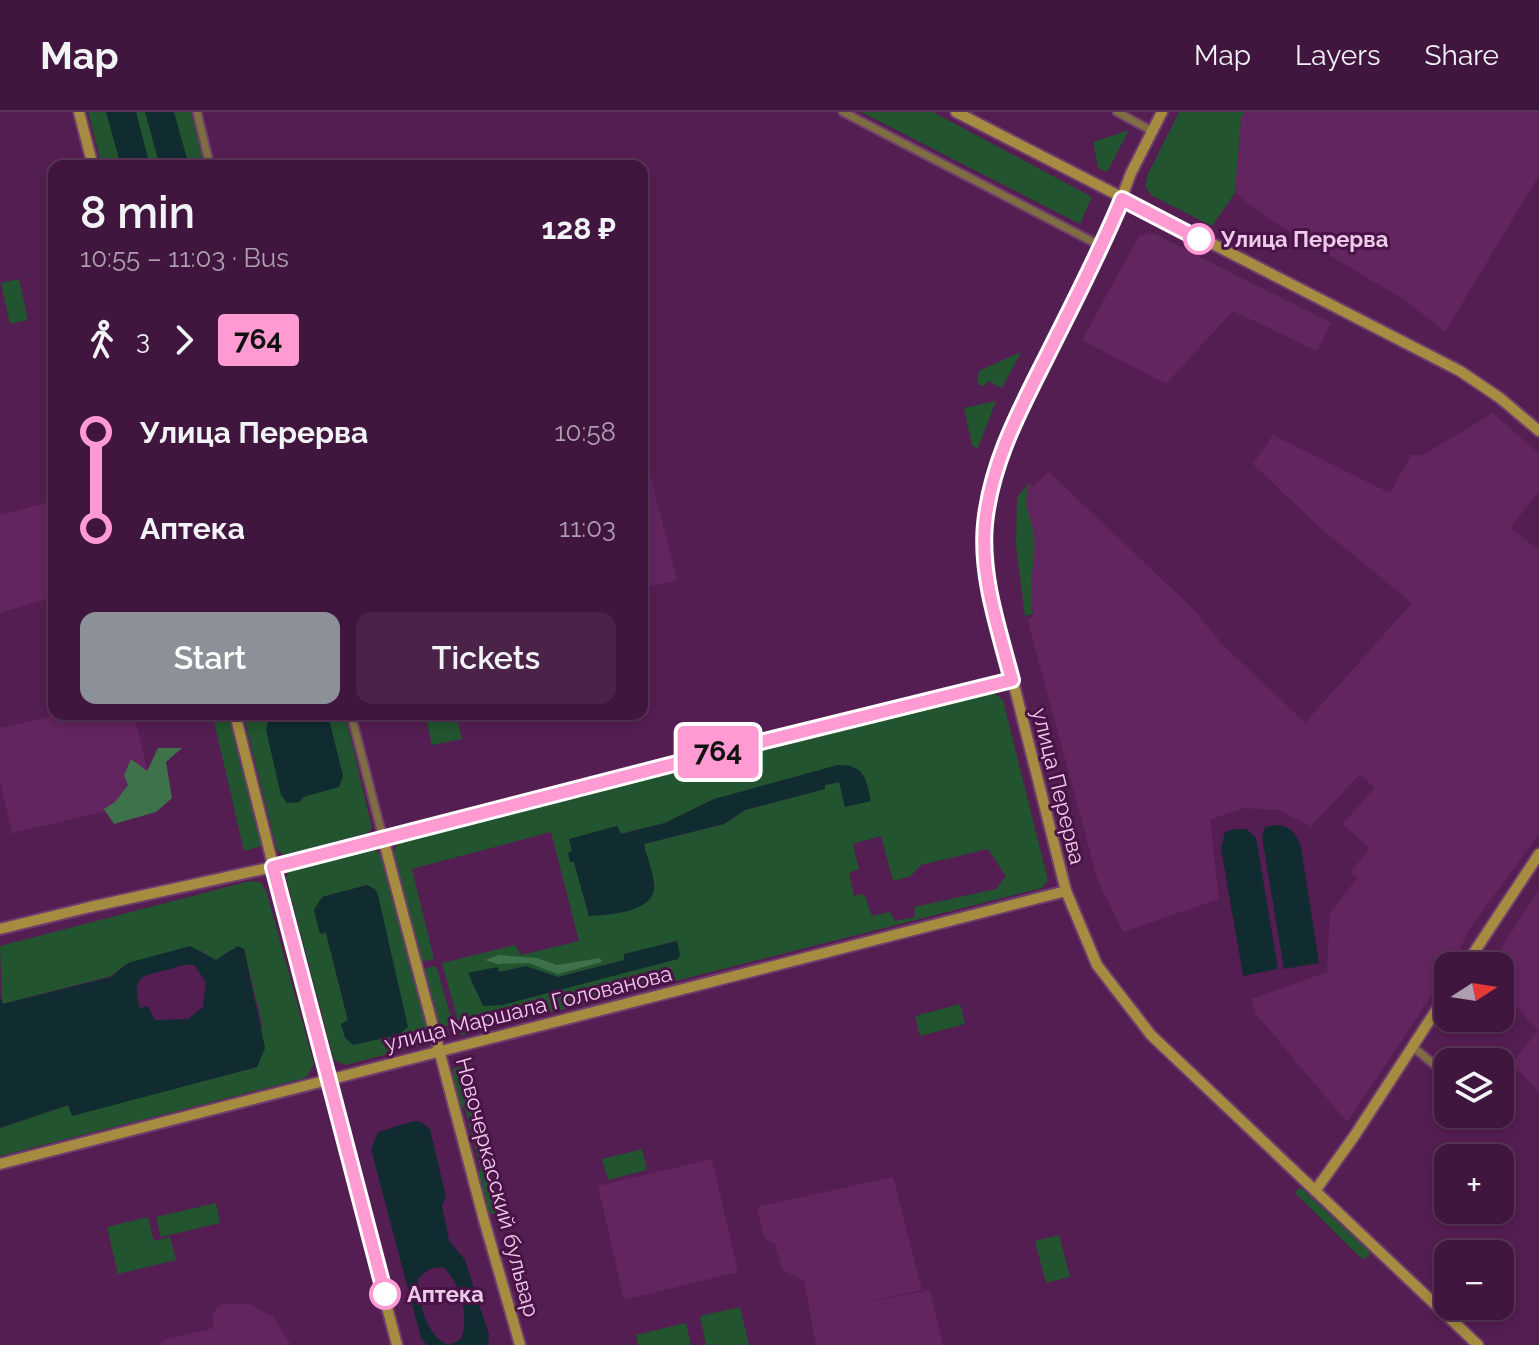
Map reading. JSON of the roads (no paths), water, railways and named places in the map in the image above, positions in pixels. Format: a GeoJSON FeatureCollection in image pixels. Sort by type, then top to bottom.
{"type":"FeatureCollection","features":[{"type":"Feature","properties":{"kind":"street"},"geometry":{"type":"LineString","coordinates":[[79,112],[91,160]]}},
{"type":"Feature","properties":{"kind":"street"},"geometry":{"type":"LineString","coordinates":[[197,112],[209,160]]}},
{"type":"Feature","properties":{"kind":"street"},"geometry":{"type":"LineString","coordinates":[[843,112],[1103,247]]}},
{"type":"Feature","properties":{"kind":"street"},"geometry":{"type":"LineString","coordinates":[[956,112],[1460,371],[1509,405],[1539,431]]}},
{"type":"Feature","properties":{"kind":"street"},"geometry":{"type":"LineString","coordinates":[[1117,112],[1152,131]]}},
{"type":"Feature","properties":{"kind":"street","name":"улица Перерва"},"geometry":{"type":"LineString","coordinates":[[1162,112],[1131,173],[1103,247],[1009,432],[994,478],[985,524],[990,590],[1066,891],[1097,965],[1151,1035],[1478,1345]]}},
{"type":"Feature","properties":{"kind":"street"},"geometry":{"type":"LineString","coordinates":[[0,929],[273,867],[1012,680]]}},
{"type":"Feature","properties":{"kind":"street"},"geometry":{"type":"LineString","coordinates":[[236,720],[397,1345]]}},
{"type":"Feature","properties":{"kind":"street","name":"Новочеркасский бульвар"},"geometry":{"type":"LineString","coordinates":[[353,720],[484,1220],[520,1345]]}},
{"type":"Feature","properties":{"kind":"street"},"geometry":{"type":"LineString","coordinates":[[1474,952],[1539,854]]}},
{"type":"Feature","properties":{"kind":"street","name":"улица Маршала Голованова"},"geometry":{"type":"LineString","coordinates":[[0,1164],[1066,891]]}},
{"type":"Feature","properties":{"kind":"street"},"geometry":{"type":"LineString","coordinates":[[1315,1191],[1434,1014]]}},
{"type":"Feature","properties":{"kind":"street"},"geometry":{"type":"LineString","coordinates":[[1413,1047],[1434,1064]]}},
{"type":"Feature","properties":{"kind":"place","name":"Улица Перерва"},"geometry":{"type":"Point","coordinates":[1199,239]}},
{"type":"Feature","properties":{"kind":"place","name":"Аптека"},"geometry":{"type":"Point","coordinates":[385,1294]}}]}
